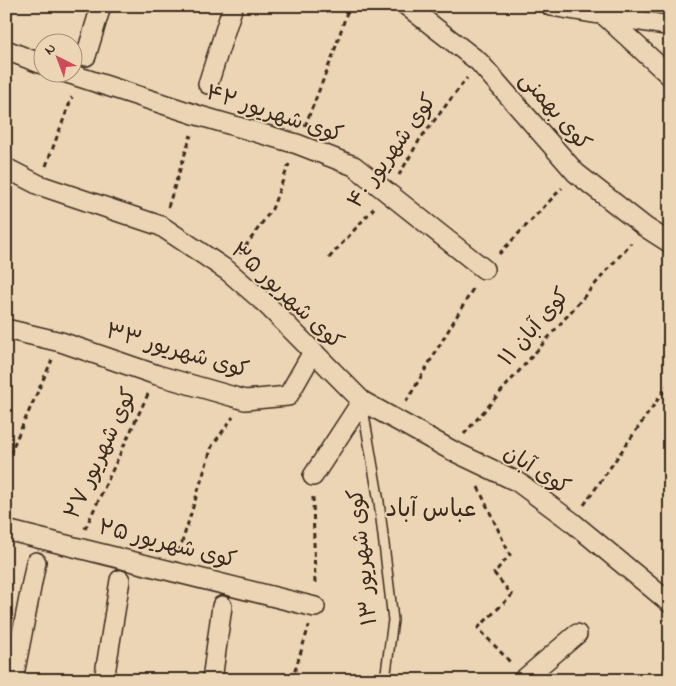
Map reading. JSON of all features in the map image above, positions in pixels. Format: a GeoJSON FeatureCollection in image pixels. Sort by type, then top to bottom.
{"type":"FeatureCollection","features":[{"type":"Feature","properties":{"kind":"street"},"geometry":{"type":"LineString","coordinates":[[86,56],[101,6]]}},
{"type":"Feature","properties":{"kind":"street"},"geometry":{"type":"LineString","coordinates":[[208,84],[233,6]]}},
{"type":"Feature","properties":{"kind":"street","name":"کوی بهمنی"},"geometry":{"type":"LineString","coordinates":[[407,6],[479,62],[576,174],[644,227],[670,244]]}},
{"type":"Feature","properties":{"kind":"street"},"geometry":{"type":"LineString","coordinates":[[551,6],[670,26]]}},
{"type":"Feature","properties":{"kind":"street"},"geometry":{"type":"LineString","coordinates":[[605,16],[670,76]]}},
{"type":"Feature","properties":{"kind":"street"},"geometry":{"type":"LineString","coordinates":[[6,50],[32,60]]}},
{"type":"Feature","properties":{"kind":"street","name":"کوی شهریور ۴۲"},"geometry":{"type":"LineString","coordinates":[[82,79],[297,144],[354,166],[484,269]]}},
{"type":"Feature","properties":{"kind":"street","name":"کوی شهریور ۳۵"},"geometry":{"type":"LineString","coordinates":[[6,168],[39,185],[161,226],[228,271],[266,304],[362,401]]}},
{"type":"Feature","properties":{"kind":"street","name":"کوی شهریور ۳۳"},"geometry":{"type":"LineString","coordinates":[[6,329],[61,342],[157,375],[245,400],[288,396],[313,352]]}},
{"type":"Feature","properties":{"kind":"street"},"geometry":{"type":"LineString","coordinates":[[313,476],[362,401]]}},
{"type":"Feature","properties":{"kind":"street","name":"کوی آبان"},"geometry":{"type":"LineString","coordinates":[[362,401],[457,453],[518,482],[662,586],[670,603]]}},
{"type":"Feature","properties":{"kind":"street","name":"کوی شهریور ۲۵"},"geometry":{"type":"LineString","coordinates":[[6,530],[315,607]]}},
{"type":"Feature","properties":{"kind":"street"},"geometry":{"type":"LineString","coordinates":[[13,680],[36,562]]}},
{"type":"Feature","properties":{"kind":"street"},"geometry":{"type":"LineString","coordinates":[[104,680],[120,580]]}},
{"type":"Feature","properties":{"kind":"street"},"geometry":{"type":"LineString","coordinates":[[212,680],[222,606]]}},
{"type":"Feature","properties":{"kind":"street"},"geometry":{"type":"LineString","coordinates":[[524,679],[577,634]]}},
{"type":"Feature","properties":{"kind":"lane","name":"کوی شهریور ۱۳"},"geometry":{"type":"LineString","coordinates":[[362,401],[379,502],[393,620],[385,680]]}},
{"type":"Feature","properties":{"kind":"path","name":"کوی شهریور ۴۰"},"geometry":{"type":"LineString","coordinates":[[329,258],[387,194],[420,139],[479,62]]}},
{"type":"Feature","properties":{"kind":"path"},"geometry":{"type":"LineString","coordinates":[[39,185],[69,82]]}},
{"type":"Feature","properties":{"kind":"path"},"geometry":{"type":"LineString","coordinates":[[161,226],[198,115]]}},
{"type":"Feature","properties":{"kind":"path","name":"کوی آبان ۱۱"},"geometry":{"type":"LineString","coordinates":[[457,453],[644,227]]}},
{"type":"Feature","properties":{"kind":"path"},"geometry":{"type":"LineString","coordinates":[[6,462],[61,342]]}},
{"type":"Feature","properties":{"kind":"path","name":"کوی شهریور ۲۷"},"geometry":{"type":"LineString","coordinates":[[76,547],[157,375]]}},
{"type":"Feature","properties":{"kind":"path"},"geometry":{"type":"LineString","coordinates":[[572,522],[670,382]]}},
{"type":"Feature","properties":{"kind":"path"},"geometry":{"type":"LineString","coordinates":[[172,571],[212,446],[245,400]]}},
{"type":"Feature","properties":{"kind":"path"},"geometry":{"type":"LineString","coordinates":[[457,453],[510,555],[494,573],[512,595],[478,628],[524,679]]}},
{"type":"Feature","properties":{"kind":"path"},"geometry":{"type":"LineString","coordinates":[[292,680],[315,607],[313,476]]}},
{"type":"Feature","properties":{"kind":"district","name":"عباس آباد"},"geometry":{"type":"Point","coordinates":[431,510]}}]}
